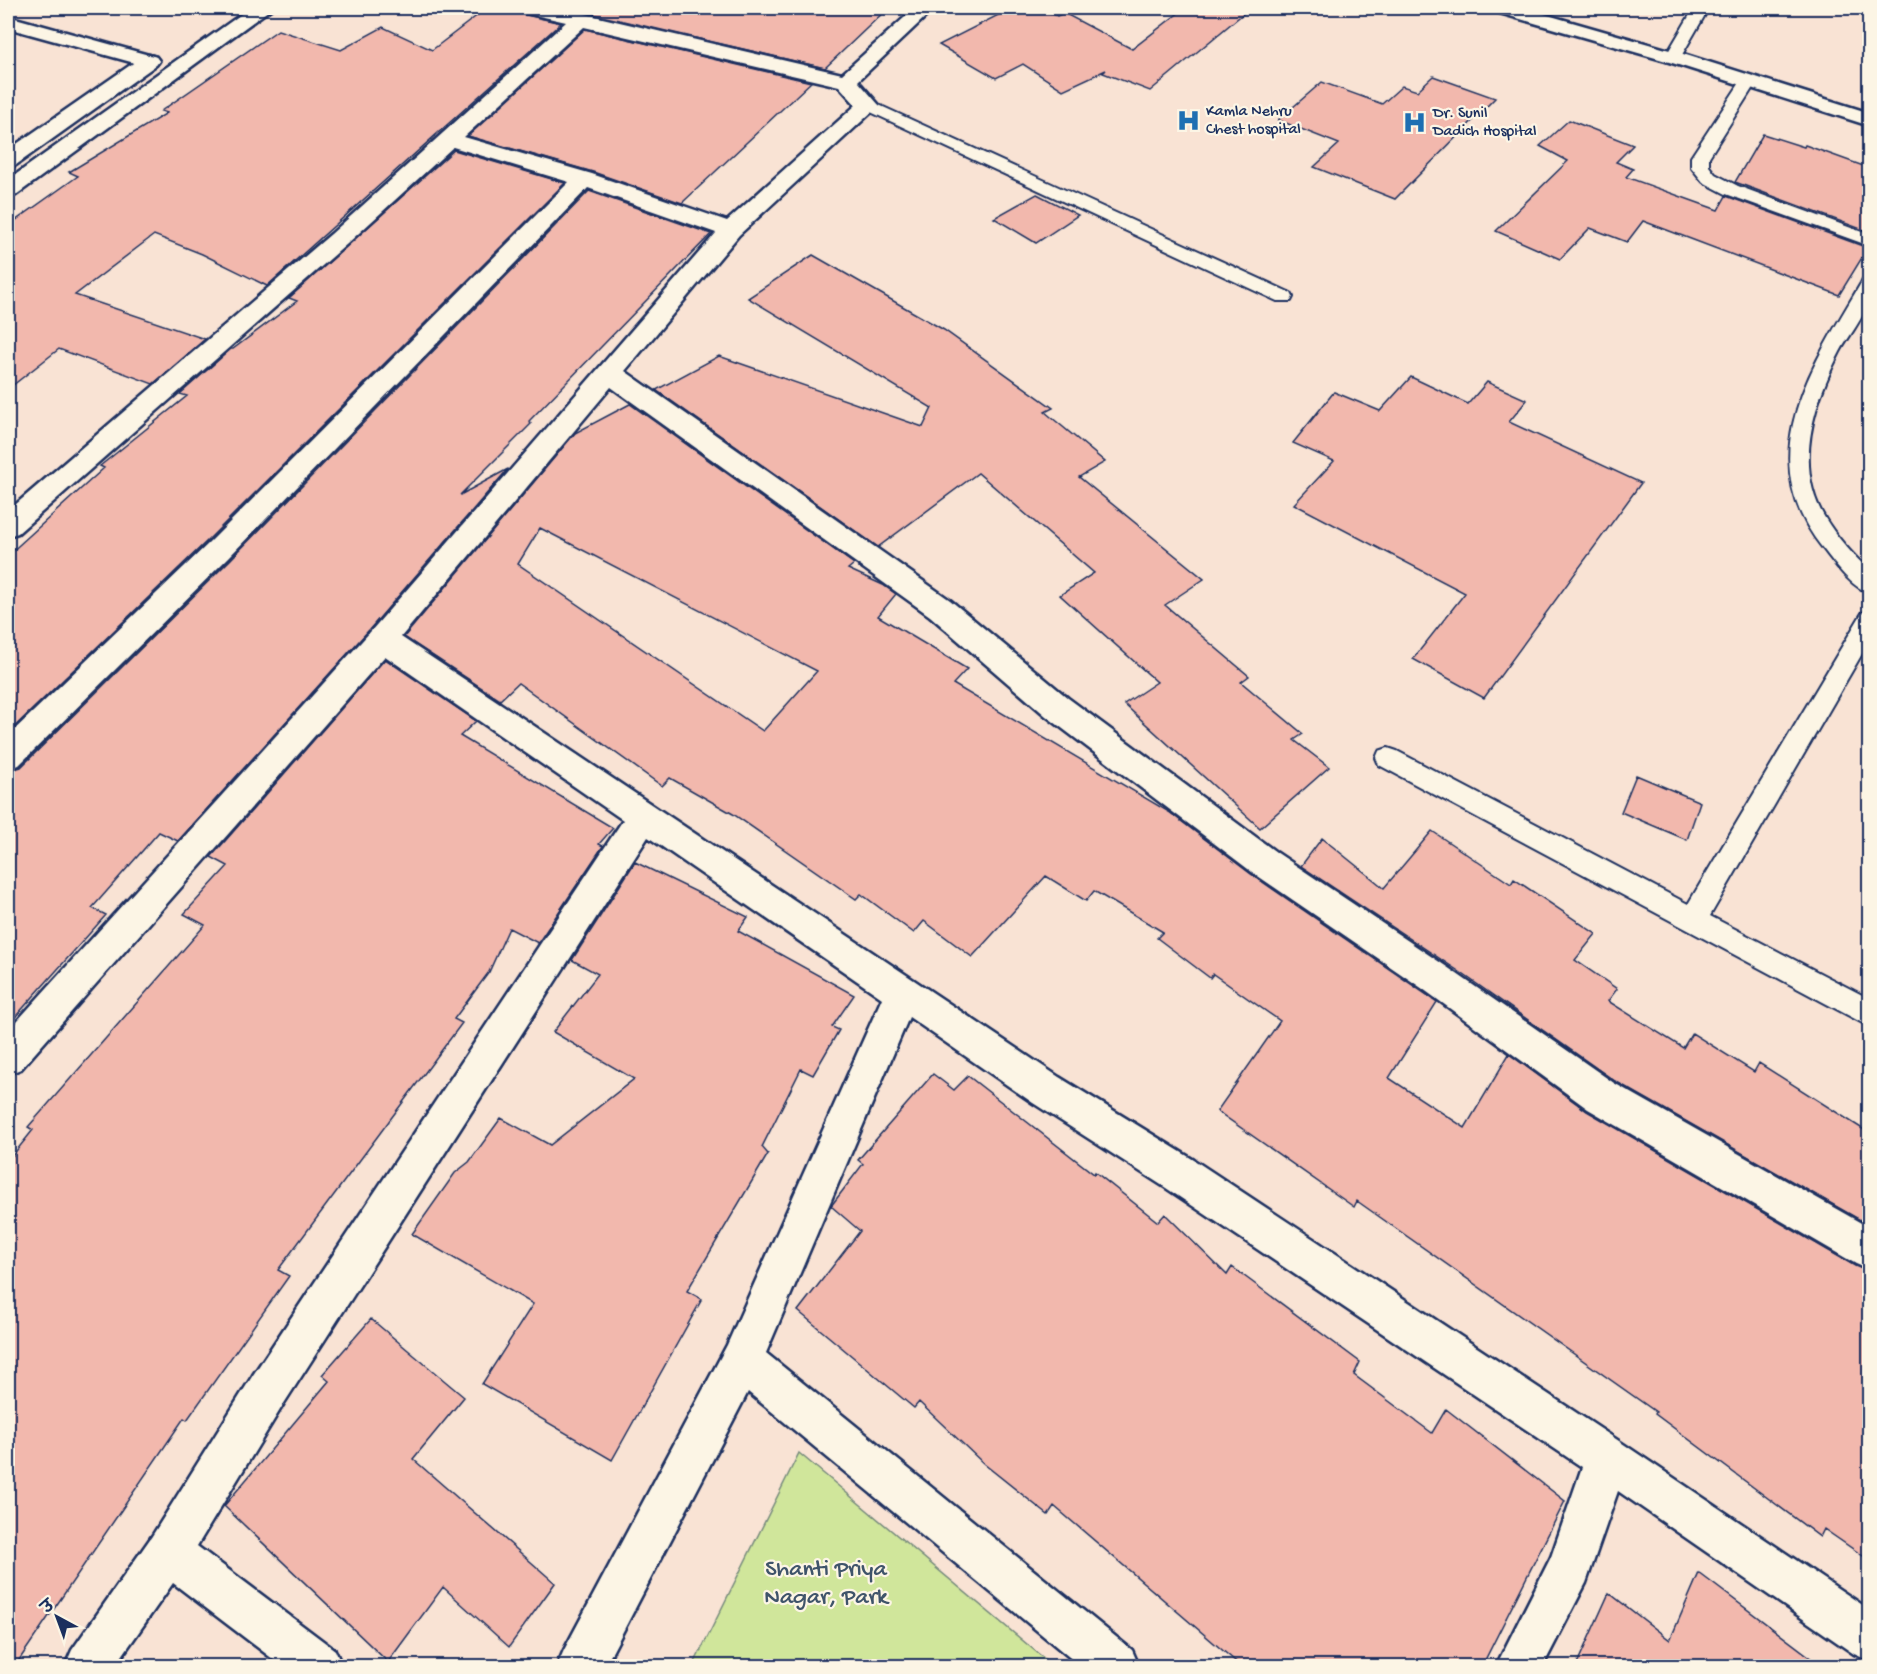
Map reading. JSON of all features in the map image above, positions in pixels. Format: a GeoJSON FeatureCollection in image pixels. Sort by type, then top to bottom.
{"type":"FeatureCollection","features":[{"type":"Feature","properties":{"kind":"street"},"geometry":{"type":"LineString","coordinates":[[8,190],[262,8]]}},
{"type":"Feature","properties":{"kind":"street"},"geometry":{"type":"LineString","coordinates":[[8,1058],[382,639],[731,230],[868,105],[846,81],[530,8]]}},
{"type":"Feature","properties":{"kind":"street"},"geometry":{"type":"LineString","coordinates":[[846,81],[926,8]]}},
{"type":"Feature","properties":{"kind":"street"},"geometry":{"type":"LineString","coordinates":[[1503,8],[1676,52],[1869,108]]}},
{"type":"Feature","properties":{"kind":"street"},"geometry":{"type":"LineString","coordinates":[[1543,8],[1676,52],[1749,81],[1869,120]]}},
{"type":"Feature","properties":{"kind":"street"},"geometry":{"type":"LineString","coordinates":[[8,526],[339,239],[581,19]]}},
{"type":"Feature","properties":{"kind":"street"},"geometry":{"type":"LineString","coordinates":[[8,22],[149,61]]}},
{"type":"Feature","properties":{"kind":"street"},"geometry":{"type":"LineString","coordinates":[[8,160],[169,48]]}},
{"type":"Feature","properties":{"kind":"street"},"geometry":{"type":"LineString","coordinates":[[447,139],[584,179],[731,230]]}},
{"type":"Feature","properties":{"kind":"street"},"geometry":{"type":"LineString","coordinates":[[8,756],[219,550],[584,179]]}},
{"type":"Feature","properties":{"kind":"street"},"geometry":{"type":"LineString","coordinates":[[608,372],[940,608],[1057,707],[1264,862],[1435,978],[1601,1096],[1869,1250]]}},
{"type":"Feature","properties":{"kind":"street"},"geometry":{"type":"LineString","coordinates":[[382,639],[902,993],[1607,1458],[1869,1638]]}},
{"type":"Feature","properties":{"kind":"street"},"geometry":{"type":"LineString","coordinates":[[88,1666],[168,1552],[268,1390],[644,816]]}},
{"type":"Feature","properties":{"kind":"street"},"geometry":{"type":"LineString","coordinates":[[580,1666],[742,1360],[902,993]]}},
{"type":"Feature","properties":{"kind":"street"},"geometry":{"type":"LineString","coordinates":[[742,1360],[1116,1666]]}},
{"type":"Feature","properties":{"kind":"street"},"geometry":{"type":"LineString","coordinates":[[1519,1666],[1570,1568],[1607,1458]]}},
{"type":"Feature","properties":{"kind":"street"},"geometry":{"type":"LineString","coordinates":[[168,1552],[320,1666]]}},
{"type":"Feature","properties":{"kind":"lane"},"geometry":{"type":"LineString","coordinates":[[1676,52],[1701,8]]}},
{"type":"Feature","properties":{"kind":"lane"},"geometry":{"type":"LineString","coordinates":[[1749,81],[1700,157],[1700,167],[1709,178],[1732,190],[1869,241]]}},
{"type":"Feature","properties":{"kind":"lane"},"geometry":{"type":"LineString","coordinates":[[868,105],[1284,297]]}},
{"type":"Feature","properties":{"kind":"lane"},"geometry":{"type":"LineString","coordinates":[[1869,283],[1813,384],[1798,432],[1798,473],[1810,511],[1836,551],[1869,585]]}},
{"type":"Feature","properties":{"kind":"lane"},"geometry":{"type":"LineString","coordinates":[[1694,919],[1869,619]]}},
{"type":"Feature","properties":{"kind":"lane"},"geometry":{"type":"LineString","coordinates":[[1388,758],[1869,1014]]}},
{"type":"Feature","properties":{"kind":"green space","name":"Shanti Priya Nagar, Park"},"geometry":{"type":"Polygon","coordinates":[[[799,1453],[1053,1666],[693,1666],[799,1453]]]}},
{"type":"Feature","properties":{"kind":"building"},"geometry":{"type":"Polygon","coordinates":[[[487,8],[518,8],[522,14],[561,23],[267,286],[202,254],[154,235],[75,295],[205,339],[153,384],[59,349],[8,389],[8,226],[78,176],[69,172],[167,113],[161,111],[278,30],[341,50],[383,27],[432,50],[487,8]]]}},
{"type":"Feature","properties":{"kind":"building"},"geometry":{"type":"Polygon","coordinates":[[[563,8],[888,8],[825,68],[563,8]]]}},
{"type":"Feature","properties":{"kind":"building"},"geometry":{"type":"Polygon","coordinates":[[[1033,8],[1040,8],[1057,16],[1064,13],[1132,49],[1185,8],[1250,8],[1150,91],[1103,73],[1106,70],[1063,90],[1023,64],[996,78],[939,45],[1010,9],[1020,15],[1033,8]]]}},
{"type":"Feature","properties":{"kind":"building"},"geometry":{"type":"Polygon","coordinates":[[[585,29],[811,82],[682,203],[593,172],[468,136],[585,29]]]}},
{"type":"Feature","properties":{"kind":"building"},"geometry":{"type":"Polygon","coordinates":[[[1433,76],[1495,98],[1395,199],[1314,167],[1339,144],[1278,120],[1322,82],[1382,104],[1402,86],[1417,91],[1433,76]]]}},
{"type":"Feature","properties":{"kind":"building"},"geometry":{"type":"Polygon","coordinates":[[[1569,120],[1633,145],[1616,162],[1633,169],[1626,177],[1718,210],[1726,196],[1868,248],[1839,295],[1643,221],[1627,242],[1590,228],[1560,259],[1496,231],[1568,161],[1540,146],[1569,120]]]}},
{"type":"Feature","properties":{"kind":"building"},"geometry":{"type":"Polygon","coordinates":[[[1763,134],[1804,147],[1805,145],[1869,168],[1869,232],[1735,182],[1763,134]]]}},
{"type":"Feature","properties":{"kind":"building"},"geometry":{"type":"Polygon","coordinates":[[[454,150],[565,183],[207,541],[8,733],[8,555],[104,468],[100,466],[187,396],[180,394],[231,349],[297,301],[289,298],[454,150]]]}},
{"type":"Feature","properties":{"kind":"building"},"geometry":{"type":"Polygon","coordinates":[[[589,191],[711,234],[529,421],[531,424],[460,495],[508,469],[369,630],[178,841],[159,832],[92,908],[106,915],[8,1025],[8,771],[21,767],[231,559],[589,191]]]}},
{"type":"Feature","properties":{"kind":"building"},"geometry":{"type":"Polygon","coordinates":[[[1037,194],[1078,215],[1036,243],[994,218],[1037,194]]]}},
{"type":"Feature","properties":{"kind":"building"},"geometry":{"type":"Polygon","coordinates":[[[813,255],[944,330],[1053,408],[1045,412],[1105,462],[1079,477],[1204,579],[1165,605],[1249,676],[1241,682],[1303,734],[1294,740],[1329,767],[1260,828],[1124,704],[1157,682],[1060,595],[1094,573],[978,473],[878,547],[656,390],[719,356],[923,427],[932,408],[748,298],[813,255]]]}},
{"type":"Feature","properties":{"kind":"building"},"geometry":{"type":"Polygon","coordinates":[[[1411,377],[1468,404],[1487,382],[1527,400],[1509,422],[1641,483],[1484,698],[1413,659],[1465,593],[1294,504],[1334,461],[1293,443],[1334,392],[1380,411],[1411,377]]]}},
{"type":"Feature","properties":{"kind":"building"},"geometry":{"type":"Polygon","coordinates":[[[630,404],[854,564],[848,569],[883,585],[896,594],[878,616],[967,669],[953,684],[1169,812],[1251,874],[1437,1002],[1389,1078],[1465,1128],[1509,1054],[1587,1111],[1869,1272],[1869,1560],[1824,1529],[1820,1537],[1655,1414],[1656,1412],[1357,1201],[1354,1207],[1217,1111],[1280,1021],[1213,974],[1210,978],[1157,938],[1163,932],[1094,891],[1086,901],[1046,876],[972,957],[924,921],[914,933],[861,894],[856,899],[733,814],[670,778],[662,786],[518,683],[500,700],[404,637],[575,433],[630,404]],[[540,528],[518,564],[763,731],[817,671],[540,528]]]}},
{"type":"Feature","properties":{"kind":"building"},"geometry":{"type":"Polygon","coordinates":[[[385,659],[476,721],[460,736],[613,828],[599,844],[603,846],[538,943],[509,928],[489,972],[454,1019],[462,1023],[278,1270],[289,1276],[187,1420],[184,1418],[15,1666],[8,1666],[8,1161],[33,1130],[28,1127],[205,925],[184,914],[228,866],[211,857],[385,659]]]}},
{"type":"Feature","properties":{"kind":"building"},"geometry":{"type":"Polygon","coordinates":[[[1636,775],[1700,802],[1687,840],[1621,812],[1636,775]]]}},
{"type":"Feature","properties":{"kind":"building"},"geometry":{"type":"Polygon","coordinates":[[[1432,831],[1511,884],[1514,879],[1596,934],[1575,960],[1617,989],[1608,1001],[1683,1048],[1692,1033],[1754,1072],[1759,1063],[1869,1133],[1869,1225],[1615,1081],[1457,970],[1301,866],[1322,838],[1384,888],[1432,831]]]}},
{"type":"Feature","properties":{"kind":"building"},"geometry":{"type":"Polygon","coordinates":[[[635,862],[748,917],[738,931],[854,995],[832,1027],[839,1030],[813,1075],[801,1069],[762,1147],[768,1154],[687,1291],[702,1299],[612,1460],[482,1384],[533,1304],[412,1234],[455,1173],[469,1162],[501,1118],[550,1145],[634,1079],[553,1032],[598,974],[572,960],[635,862]]]}},
{"type":"Feature","properties":{"kind":"building"},"geometry":{"type":"Polygon","coordinates":[[[933,1074],[954,1090],[968,1076],[1158,1222],[1165,1214],[1227,1275],[1232,1267],[1360,1362],[1354,1375],[1432,1433],[1446,1409],[1565,1501],[1482,1666],[1241,1666],[1054,1506],[1048,1515],[984,1464],[919,1402],[914,1408],[798,1311],[860,1231],[831,1206],[863,1164],[858,1160],[933,1074]]]}},
{"type":"Feature","properties":{"kind":"building"},"geometry":{"type":"Polygon","coordinates":[[[371,1319],[464,1397],[413,1459],[555,1583],[509,1647],[443,1587],[388,1662],[224,1506],[329,1381],[322,1375],[371,1319]]]}},
{"type":"Feature","properties":{"kind":"building"},"geometry":{"type":"Polygon","coordinates":[[[1699,1573],[1822,1666],[1576,1666],[1609,1593],[1670,1640],[1699,1573]]]}},
{"type":"Feature","properties":{"kind":"place","name":"Kamla Nehru Chest hospital"},"geometry":{"type":"Point","coordinates":[1188,121]}},
{"type":"Feature","properties":{"kind":"place","name":"Dr. Sunil Dadich Hospital"},"geometry":{"type":"Point","coordinates":[1415,123]}}]}
